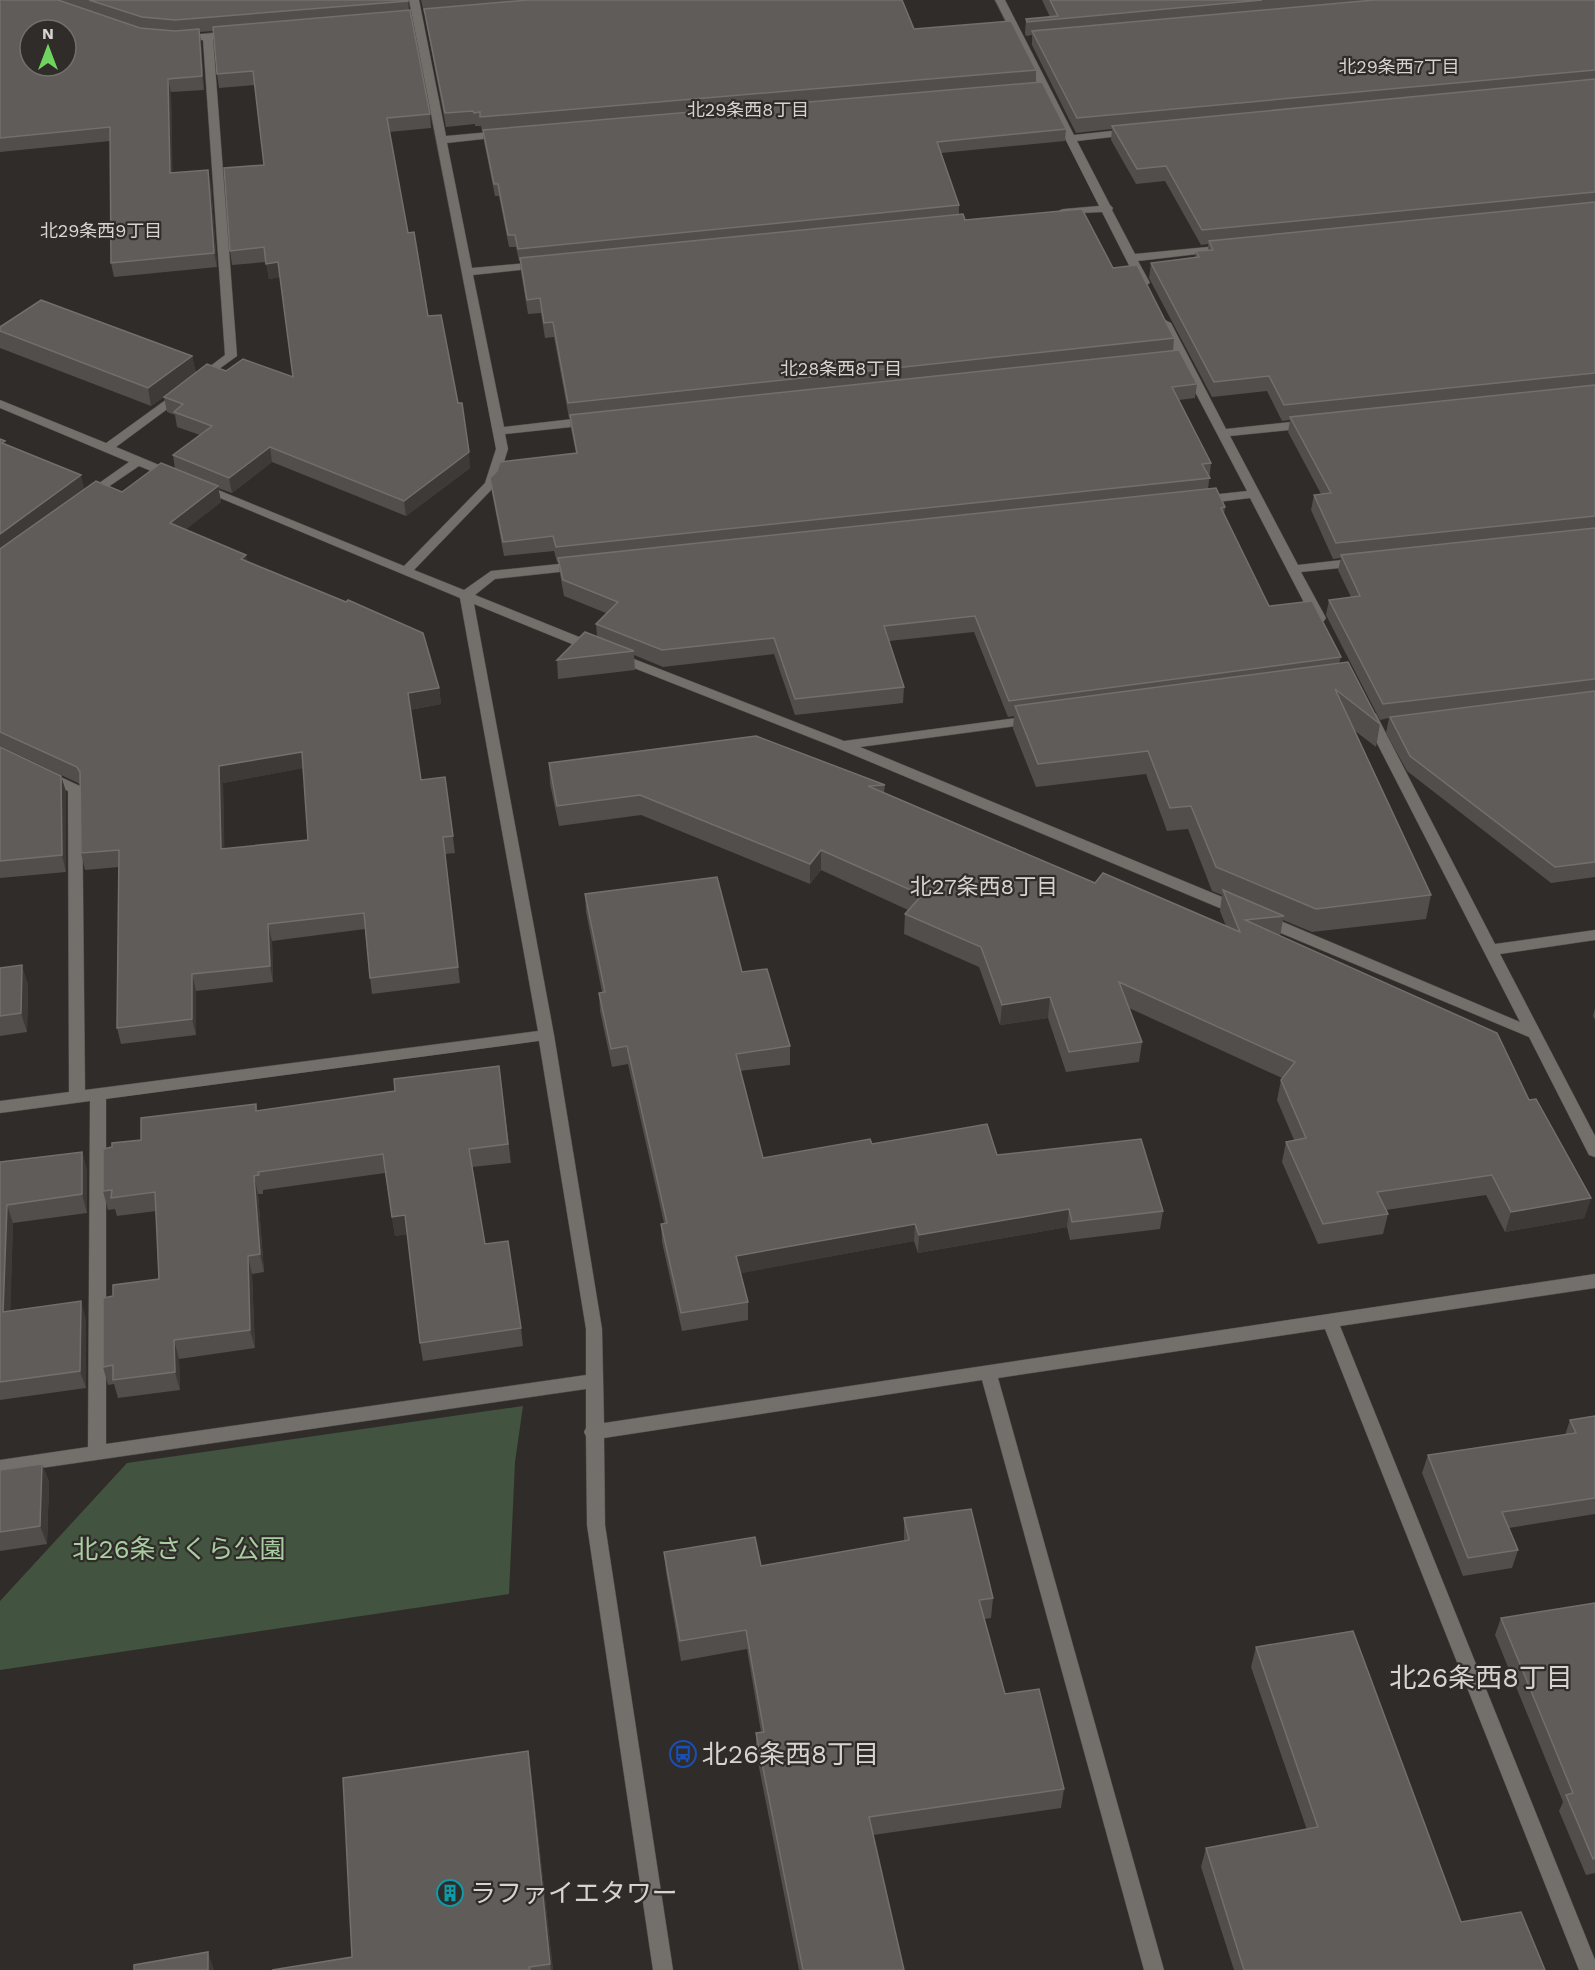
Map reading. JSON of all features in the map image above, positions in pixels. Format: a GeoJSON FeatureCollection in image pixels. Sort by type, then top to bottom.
{"type":"FeatureCollection","features":[{"type":"Feature","properties":{"kind":"street"},"geometry":{"type":"LineString","coordinates":[[406,570],[490,484],[498,467],[502,449],[414,0]]}},
{"type":"Feature","properties":{"kind":"street"},"geometry":{"type":"LineString","coordinates":[[1000,0],[1027,41],[1040,88],[1072,138],[1108,208],[1155,303],[1178,359],[1223,433],[1325,628]]}},
{"type":"Feature","properties":{"kind":"street"},"geometry":{"type":"LineString","coordinates":[[166,38],[243,33]]}},
{"type":"Feature","properties":{"kind":"street"},"geometry":{"type":"LineString","coordinates":[[106,448],[231,356],[208,36]]}},
{"type":"Feature","properties":{"kind":"street"},"geometry":{"type":"LineString","coordinates":[[1072,138],[1143,131]]}},
{"type":"Feature","properties":{"kind":"street"},"geometry":{"type":"LineString","coordinates":[[441,140],[513,134]]}},
{"type":"Feature","properties":{"kind":"street"},"geometry":{"type":"LineString","coordinates":[[1049,214],[1108,208]]}},
{"type":"Feature","properties":{"kind":"street"},"geometry":{"type":"LineString","coordinates":[[1131,258],[1238,247]]}},
{"type":"Feature","properties":{"kind":"street"},"geometry":{"type":"LineString","coordinates":[[467,272],[550,264]]}},
{"type":"Feature","properties":{"kind":"street"},"geometry":{"type":"LineString","coordinates":[[0,404],[466,595],[842,745],[1533,1033]]}},
{"type":"Feature","properties":{"kind":"street"},"geometry":{"type":"LineString","coordinates":[[498,431],[604,420]]}},
{"type":"Feature","properties":{"kind":"street"},"geometry":{"type":"LineString","coordinates":[[1223,433],[1316,423]]}},
{"type":"Feature","properties":{"kind":"street"},"geometry":{"type":"LineString","coordinates":[[83,501],[138,461]]}},
{"type":"Feature","properties":{"kind":"street"},"geometry":{"type":"LineString","coordinates":[[1185,501],[1255,494]]}},
{"type":"Feature","properties":{"kind":"street"},"geometry":{"type":"LineString","coordinates":[[1294,569],[1375,560]]}},
{"type":"Feature","properties":{"kind":"street"},"geometry":{"type":"LineString","coordinates":[[466,595],[491,575],[585,565]]}},
{"type":"Feature","properties":{"kind":"street"},"geometry":{"type":"LineString","coordinates":[[466,595],[546,1035],[594,1329],[593,1432],[596,1525],[663,1970]]}},
{"type":"Feature","properties":{"kind":"street"},"geometry":{"type":"LineString","coordinates":[[1361,698],[1382,727],[1491,950],[1595,1151]]}},
{"type":"Feature","properties":{"kind":"street"},"geometry":{"type":"LineString","coordinates":[[842,745],[1043,719]]}},
{"type":"Feature","properties":{"kind":"street"},"geometry":{"type":"LineString","coordinates":[[32,768],[75,789],[77,1097]]}},
{"type":"Feature","properties":{"kind":"street"},"geometry":{"type":"LineString","coordinates":[[1491,950],[1595,935]]}},
{"type":"Feature","properties":{"kind":"street"},"geometry":{"type":"LineString","coordinates":[[0,1107],[546,1035]]}},
{"type":"Feature","properties":{"kind":"street"},"geometry":{"type":"LineString","coordinates":[[97,1454],[98,1095]]}},
{"type":"Feature","properties":{"kind":"street"},"geometry":{"type":"LineString","coordinates":[[593,1432],[1595,1281]]}},
{"type":"Feature","properties":{"kind":"street"},"geometry":{"type":"LineString","coordinates":[[1330,1321],[1589,1970]]}},
{"type":"Feature","properties":{"kind":"street"},"geometry":{"type":"LineString","coordinates":[[988,1372],[1154,1970]]}},
{"type":"Feature","properties":{"kind":"street"},"geometry":{"type":"LineString","coordinates":[[0,1467],[593,1381]]}},
{"type":"Feature","properties":{"kind":"green space","name":"北26条さくら公園"},"geometry":{"type":"Polygon","coordinates":[[[523,1406],[515,1462],[509,1594],[0,1670],[0,1601],[127,1463],[523,1406]]]}},
{"type":"Feature","properties":{"kind":"building"},"geometry":{"type":"Polygon","coordinates":[[[0,0],[58,0],[140,28],[175,31],[199,29],[202,76],[168,79],[170,173],[208,170],[214,253],[111,263],[110,127],[0,138],[0,0]]]}},
{"type":"Feature","properties":{"kind":"building"},"geometry":{"type":"Polygon","coordinates":[[[89,0],[408,1],[175,20],[142,17],[89,0]]]}},
{"type":"Feature","properties":{"kind":"building"},"geometry":{"type":"Polygon","coordinates":[[[528,0],[902,0],[914,29],[1011,21],[1036,70],[480,117],[480,112],[474,113],[473,111],[445,113],[424,9],[528,0]]]}},
{"type":"Feature","properties":{"kind":"building"},"geometry":{"type":"Polygon","coordinates":[[[1050,0],[1262,0],[1027,22],[1026,19],[1058,16],[1050,0]]]}},
{"type":"Feature","properties":{"kind":"building"},"geometry":{"type":"Polygon","coordinates":[[[1374,0],[1595,0],[1595,70],[1077,118],[1032,31],[1374,0]]]}},
{"type":"Feature","properties":{"kind":"building"},"geometry":{"type":"Polygon","coordinates":[[[410,10],[430,114],[387,118],[408,233],[414,232],[428,316],[441,315],[458,403],[462,403],[469,452],[404,501],[270,447],[229,478],[173,455],[212,426],[174,412],[183,404],[164,397],[207,364],[226,371],[243,359],[293,377],[278,262],[266,264],[264,247],[230,251],[224,168],[264,165],[253,71],[217,74],[213,27],[410,10]]]}},
{"type":"Feature","properties":{"kind":"building"},"geometry":{"type":"Polygon","coordinates":[[[1595,79],[1595,192],[1202,230],[1166,166],[1137,169],[1112,126],[1595,79]]]}},
{"type":"Feature","properties":{"kind":"building"},"geometry":{"type":"Polygon","coordinates":[[[1042,82],[1066,129],[937,142],[959,205],[518,249],[515,235],[508,235],[498,184],[494,184],[483,130],[1042,82]]]}},
{"type":"Feature","properties":{"kind":"building"},"geometry":{"type":"Polygon","coordinates":[[[1595,202],[1595,373],[1284,405],[1269,376],[1214,382],[1151,263],[1199,257],[1196,251],[1213,250],[1209,241],[1595,202]]]}},
{"type":"Feature","properties":{"kind":"building"},"geometry":{"type":"Polygon","coordinates":[[[1082,209],[1113,268],[1137,265],[1174,338],[568,403],[553,322],[544,323],[540,298],[527,300],[520,258],[963,214],[965,220],[1082,209]]]}},
{"type":"Feature","properties":{"kind":"building"},"geometry":{"type":"Polygon","coordinates":[[[41,300],[192,356],[148,388],[0,331],[0,327],[41,300]]]}},
{"type":"Feature","properties":{"kind":"building"},"geometry":{"type":"Polygon","coordinates":[[[1179,350],[1197,384],[1172,387],[1211,463],[1202,464],[1210,478],[556,547],[553,536],[503,542],[490,478],[497,471],[500,462],[577,453],[570,415],[1179,350]]]}},
{"type":"Feature","properties":{"kind":"building"},"geometry":{"type":"Polygon","coordinates":[[[1595,385],[1595,516],[1336,543],[1314,495],[1331,493],[1290,417],[1595,385]]]}},
{"type":"Feature","properties":{"kind":"building"},"geometry":{"type":"Polygon","coordinates":[[[0,439],[5,441],[2,443],[81,475],[0,534],[0,439]]]}},
{"type":"Feature","properties":{"kind":"building"},"geometry":{"type":"Polygon","coordinates":[[[161,463],[218,486],[170,523],[246,555],[241,559],[346,602],[348,600],[423,633],[439,688],[408,693],[421,780],[445,777],[453,836],[443,837],[458,967],[370,978],[364,913],[268,924],[270,966],[192,974],[192,1019],[117,1028],[119,850],[81,853],[80,772],[77,767],[0,732],[0,549],[96,481],[122,492],[161,463]],[[302,752],[219,766],[221,849],[308,840],[302,752]]]}},
{"type":"Feature","properties":{"kind":"building"},"geometry":{"type":"Polygon","coordinates":[[[1216,488],[1225,507],[1221,508],[1269,606],[1312,601],[1341,657],[1009,701],[975,616],[884,626],[904,687],[795,699],[774,638],[662,650],[596,624],[618,602],[563,580],[558,558],[1216,488]]]}},
{"type":"Feature","properties":{"kind":"building"},"geometry":{"type":"Polygon","coordinates":[[[1595,528],[1595,679],[1383,704],[1329,600],[1360,596],[1341,555],[1595,528]]]}},
{"type":"Feature","properties":{"kind":"building"},"geometry":{"type":"Polygon","coordinates":[[[585,632],[634,651],[557,660],[585,632]]]}},
{"type":"Feature","properties":{"kind":"building"},"geometry":{"type":"Polygon","coordinates":[[[1348,662],[1380,724],[1335,689],[1431,895],[1316,909],[1216,867],[1191,806],[1170,808],[1148,751],[1038,764],[1015,706],[1348,662]]]}},
{"type":"Feature","properties":{"kind":"building"},"geometry":{"type":"Polygon","coordinates":[[[1595,691],[1595,862],[1555,867],[1410,756],[1390,717],[1595,691]]]}},
{"type":"Feature","properties":{"kind":"building"},"geometry":{"type":"Polygon","coordinates":[[[756,736],[885,785],[868,786],[1095,883],[1103,873],[1240,932],[1223,890],[1284,916],[1245,920],[1497,1033],[1529,1100],[1536,1099],[1591,1198],[1511,1212],[1492,1175],[1377,1192],[1388,1214],[1323,1224],[1286,1142],[1306,1138],[1281,1080],[1295,1062],[1119,982],[1142,1042],[1069,1052],[1050,997],[1002,1005],[981,947],[905,914],[922,895],[821,850],[810,864],[640,795],[557,806],[549,763],[756,736]]]}},
{"type":"Feature","properties":{"kind":"building"},"geometry":{"type":"Polygon","coordinates":[[[0,747],[61,776],[62,855],[0,861],[0,747]]]}},
{"type":"Feature","properties":{"kind":"building"},"geometry":{"type":"Polygon","coordinates":[[[717,877],[742,972],[767,969],[790,1046],[736,1054],[763,1158],[870,1139],[872,1144],[987,1124],[997,1155],[1141,1139],[1163,1211],[1072,1222],[1069,1209],[919,1235],[915,1224],[736,1256],[748,1302],[681,1313],[661,1224],[667,1223],[627,1046],[611,1049],[599,993],[605,992],[585,894],[717,877]]]}},
{"type":"Feature","properties":{"kind":"building"},"geometry":{"type":"Polygon","coordinates":[[[22,965],[21,1013],[0,1016],[0,968],[22,965]]]}},
{"type":"Feature","properties":{"kind":"building"},"geometry":{"type":"Polygon","coordinates":[[[499,1066],[508,1144],[469,1149],[485,1244],[508,1241],[521,1328],[420,1343],[405,1215],[392,1217],[383,1154],[258,1172],[259,1175],[254,1176],[260,1254],[248,1256],[250,1330],[174,1340],[175,1372],[113,1380],[113,1365],[103,1367],[103,1298],[113,1296],[113,1285],[159,1279],[155,1192],[111,1198],[112,1190],[103,1191],[103,1149],[112,1147],[112,1143],[141,1140],[141,1118],[256,1104],[256,1111],[395,1091],[394,1079],[499,1066]]]}},
{"type":"Feature","properties":{"kind":"building"},"geometry":{"type":"Polygon","coordinates":[[[82,1152],[82,1194],[7,1205],[3,1312],[81,1301],[80,1371],[0,1382],[0,1162],[82,1152]]]}},
{"type":"Feature","properties":{"kind":"building"},"geometry":{"type":"Polygon","coordinates":[[[1595,1416],[1595,1498],[1502,1512],[1518,1550],[1468,1558],[1428,1455],[1576,1433],[1570,1420],[1595,1416]]]}},
{"type":"Feature","properties":{"kind":"building"},"geometry":{"type":"Polygon","coordinates":[[[42,1464],[40,1526],[0,1532],[0,1470],[42,1464]]]}},
{"type":"Feature","properties":{"kind":"building"},"geometry":{"type":"Polygon","coordinates":[[[971,1509],[993,1598],[979,1600],[1005,1694],[1039,1689],[1064,1789],[869,1817],[904,1970],[803,1970],[756,1733],[764,1732],[746,1630],[680,1641],[664,1552],[755,1537],[761,1566],[909,1540],[904,1518],[971,1509]]]}},
{"type":"Feature","properties":{"kind":"building"},"geometry":{"type":"Polygon","coordinates":[[[1595,1603],[1595,1858],[1593,1859],[1566,1795],[1573,1793],[1501,1618],[1595,1603]]]}},
{"type":"Feature","properties":{"kind":"building"},"geometry":{"type":"Polygon","coordinates":[[[1353,1631],[1461,1922],[1521,1912],[1545,1970],[1244,1970],[1206,1848],[1318,1827],[1256,1647],[1353,1631]]]}},
{"type":"Feature","properties":{"kind":"building","name":"ラファイエタワー"},"geometry":{"type":"Polygon","coordinates":[[[528,1751],[550,1964],[529,1967],[530,1970],[272,1970],[352,1957],[343,1778],[528,1751]]]}},
{"type":"Feature","properties":{"kind":"building"},"geometry":{"type":"Polygon","coordinates":[[[208,1952],[208,1970],[134,1970],[134,1965],[208,1952]]]}},
{"type":"Feature","properties":{"kind":"place","name":"北26条西8丁目"},"geometry":{"type":"Point","coordinates":[683,1754]}},
{"type":"Feature","properties":{"kind":"place","name":"ラファイエタワー"},"geometry":{"type":"Point","coordinates":[450,1893]}},
{"type":"Feature","properties":{"kind":"district","name":"北29条西7丁目"},"geometry":{"type":"Point","coordinates":[1399,66]}},
{"type":"Feature","properties":{"kind":"district","name":"北29条西8丁目"},"geometry":{"type":"Point","coordinates":[748,109]}},
{"type":"Feature","properties":{"kind":"district","name":"北29条西9丁目"},"geometry":{"type":"Point","coordinates":[101,230]}},
{"type":"Feature","properties":{"kind":"district","name":"北28条西8丁目"},"geometry":{"type":"Point","coordinates":[841,368]}},
{"type":"Feature","properties":{"kind":"district","name":"北27条西8丁目"},"geometry":{"type":"Point","coordinates":[984,886]}},
{"type":"Feature","properties":{"kind":"district","name":"北26条西8丁目"},"geometry":{"type":"Point","coordinates":[1481,1678]}}]}
